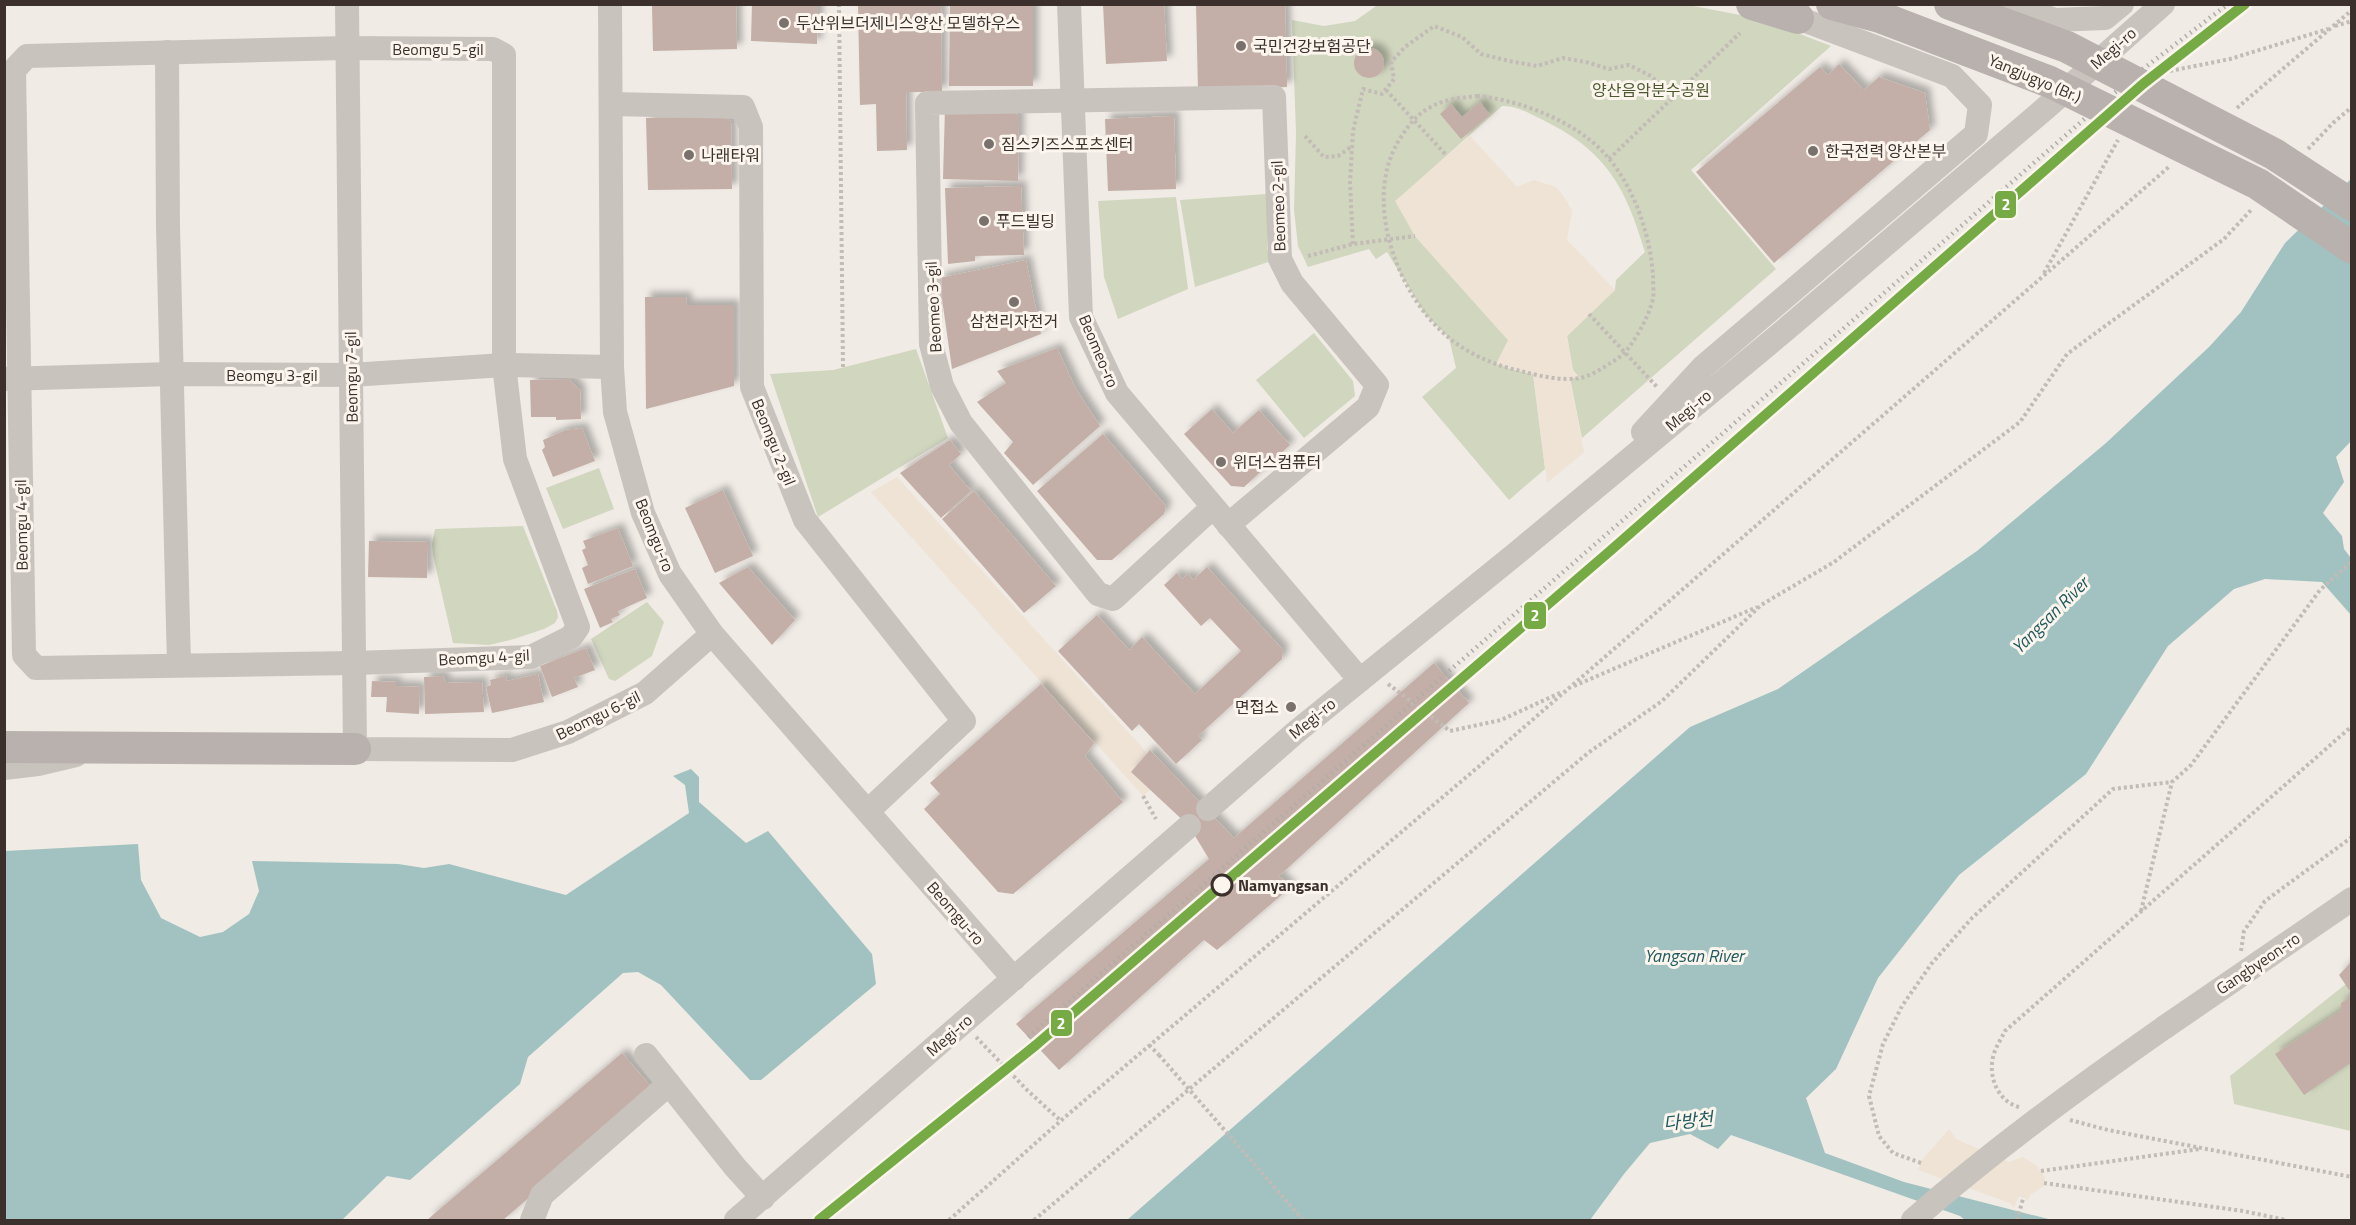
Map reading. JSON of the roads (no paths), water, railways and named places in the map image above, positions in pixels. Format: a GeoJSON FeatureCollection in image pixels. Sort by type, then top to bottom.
{"type":"FeatureCollection","features":[{"type":"Feature","properties":{"kind":"main road","name":"Yangjugyo (Br.)"},"geometry":{"type":"LineString","coordinates":[[1832,4],[1880,17],[2050,82],[2258,184],[2352,248]]}},
{"type":"Feature","properties":{"kind":"main road"},"geometry":{"type":"LineString","coordinates":[[1950,4],[2067,47],[2274,154],[2352,205]]}},
{"type":"Feature","properties":{"kind":"main road"},"geometry":{"type":"LineString","coordinates":[[1746,19],[1798,18]]}},
{"type":"Feature","properties":{"kind":"main road"},"geometry":{"type":"LineString","coordinates":[[4,747],[355,749]]}},
{"type":"Feature","properties":{"kind":"street","name":"Beomgu 7-gil"},"geometry":{"type":"LineString","coordinates":[[347,4],[355,749]]}},
{"type":"Feature","properties":{"kind":"street","name":"Beomgu-ro"},"geometry":{"type":"LineString","coordinates":[[610,4],[612,367],[615,412],[643,513],[670,574],[712,634],[1014,978]]}},
{"type":"Feature","properties":{"kind":"street","name":"Beomeo-ro"},"geometry":{"type":"LineString","coordinates":[[1070,4],[1080,317],[1117,393],[1221,516],[1365,675]]}},
{"type":"Feature","properties":{"kind":"street"},"geometry":{"type":"LineString","coordinates":[[2014,4],[2054,20],[2105,18],[2122,4]]}},
{"type":"Feature","properties":{"kind":"street","name":"Megi-ro"},"geometry":{"type":"LineString","coordinates":[[1208,809],[1296,732],[1577,504],[2039,114],[2163,4]]}},
{"type":"Feature","properties":{"kind":"street"},"geometry":{"type":"LineString","coordinates":[[1577,504],[1703,367],[1976,134],[1980,105],[1952,76],[1798,18]]}},
{"type":"Feature","properties":{"kind":"street","name":"Beomgu 5-gil"},"geometry":{"type":"LineString","coordinates":[[12,378],[14,70],[27,56],[167,52],[346,48],[493,49],[504,55],[504,365]]}},
{"type":"Feature","properties":{"kind":"street"},"geometry":{"type":"LineString","coordinates":[[167,52],[168,227],[179,665]]}},
{"type":"Feature","properties":{"kind":"street","name":"Beomeo 2-gil"},"geometry":{"type":"LineString","coordinates":[[1073,102],[1274,97],[1280,259],[1292,283],[1377,385],[1368,407],[1221,516]]}},
{"type":"Feature","properties":{"kind":"street","name":"Beomeo 3-gil"},"geometry":{"type":"LineString","coordinates":[[1073,102],[927,104],[932,344],[942,386],[961,423],[1098,594],[1113,599],[1221,516]]}},
{"type":"Feature","properties":{"kind":"street","name":"Beomgu 2-gil"},"geometry":{"type":"LineString","coordinates":[[612,104],[743,107],[752,127],[752,387],[805,520],[964,721],[867,811]]}},
{"type":"Feature","properties":{"kind":"street","name":"Beomgu 3-gil"},"geometry":{"type":"LineString","coordinates":[[12,378],[172,374],[351,375],[504,365],[612,367]]}},
{"type":"Feature","properties":{"kind":"street","name":"Beomgu 4-gil"},"geometry":{"type":"LineString","coordinates":[[12,378],[24,655],[36,668],[354,663],[531,657],[571,637],[578,627],[515,459],[504,365]]}},
{"type":"Feature","properties":{"kind":"street","name":"Beomgu 6-gil"},"geometry":{"type":"LineString","coordinates":[[355,749],[512,750],[568,732],[645,693],[712,634]]}},
{"type":"Feature","properties":{"kind":"street"},"geometry":{"type":"LineString","coordinates":[[4,768],[38,764],[107,747]]}},
{"type":"Feature","properties":{"kind":"street","name":"Megi-ro"},"geometry":{"type":"LineString","coordinates":[[736,1221],[1189,826]]}},
{"type":"Feature","properties":{"kind":"street","name":"Gangbyeon-ro"},"geometry":{"type":"LineString","coordinates":[[1913,1221],[2038,1118],[2165,1027],[2352,899]]}},
{"type":"Feature","properties":{"kind":"street"},"geometry":{"type":"LineString","coordinates":[[646,1055],[735,1167],[763,1198]]}},
{"type":"Feature","properties":{"kind":"street"},"geometry":{"type":"LineString","coordinates":[[532,1221],[542,1195],[669,1084]]}},
{"type":"Feature","properties":{"kind":"water","name":"Yangsan River"},"geometry":{"type":"Polygon","coordinates":[[[2351,179],[2351,441],[2336,457],[2344,482],[2323,513],[2342,536],[2344,549],[2351,558],[2351,615],[2322,582],[2265,579],[2234,589],[2168,646],[2086,774],[1959,875],[1878,978],[1836,1069],[1806,1098],[1825,1153],[1904,1182],[2052,1220],[1965,1220],[1960,1216],[1731,1135],[1718,1149],[1690,1134],[1650,1143],[1590,1220],[1127,1220],[1690,727],[1778,689],[1977,551],[2106,443],[2209,347],[2241,312],[2285,243],[2351,179]]]}},
{"type":"Feature","properties":{"kind":"water"},"geometry":{"type":"Polygon","coordinates":[[[691,769],[699,777],[699,802],[746,843],[768,831],[872,954],[876,984],[761,1080],[750,1080],[661,985],[638,972],[623,973],[528,1057],[520,1084],[410,1180],[387,1176],[342,1220],[5,1220],[5,851],[138,844],[141,880],[161,918],[200,937],[223,932],[249,914],[259,891],[252,861],[398,864],[424,868],[449,864],[566,895],[689,813],[685,785],[673,776],[691,769]]]}},
{"type":"Feature","properties":{"kind":"railway"},"geometry":{"type":"LineString","coordinates":[[1028,1037],[2135,75],[2228,4]]}},
{"type":"Feature","properties":{"kind":"place","name":"두산위브더제니스양산 모델하우스"},"geometry":{"type":"Point","coordinates":[784,23]}},
{"type":"Feature","properties":{"kind":"place","name":"국민건강보험공단"},"geometry":{"type":"Point","coordinates":[1241,46]}},
{"type":"Feature","properties":{"kind":"place","name":"짐스키즈스포츠센터"},"geometry":{"type":"Point","coordinates":[989,144]}},
{"type":"Feature","properties":{"kind":"place","name":"한국전력 양산본부"},"geometry":{"type":"Point","coordinates":[1813,151]}},
{"type":"Feature","properties":{"kind":"place","name":"나래타워"},"geometry":{"type":"Point","coordinates":[689,155]}},
{"type":"Feature","properties":{"kind":"place","name":"푸드빌딩"},"geometry":{"type":"Point","coordinates":[984,221]}},
{"type":"Feature","properties":{"kind":"place","name":"삼천리자전거"},"geometry":{"type":"Point","coordinates":[1014,302]}},
{"type":"Feature","properties":{"kind":"place","name":"위더스컴퓨터"},"geometry":{"type":"Point","coordinates":[1221,462]}},
{"type":"Feature","properties":{"kind":"place","name":"면접소"},"geometry":{"type":"Point","coordinates":[1291,707]}},
{"type":"Feature","properties":{"kind":"place","name":"Namyangsan"},"geometry":{"type":"Point","coordinates":[1222,885]}},
{"type":"Feature","properties":{"kind":"park label","name":"양산음악분수공원"},"geometry":{"type":"Point","coordinates":[1651,90]}},
{"type":"Feature","properties":{"kind":"water label","name":"다방천"},"geometry":{"type":"Point","coordinates":[1688,1121]}}]}
